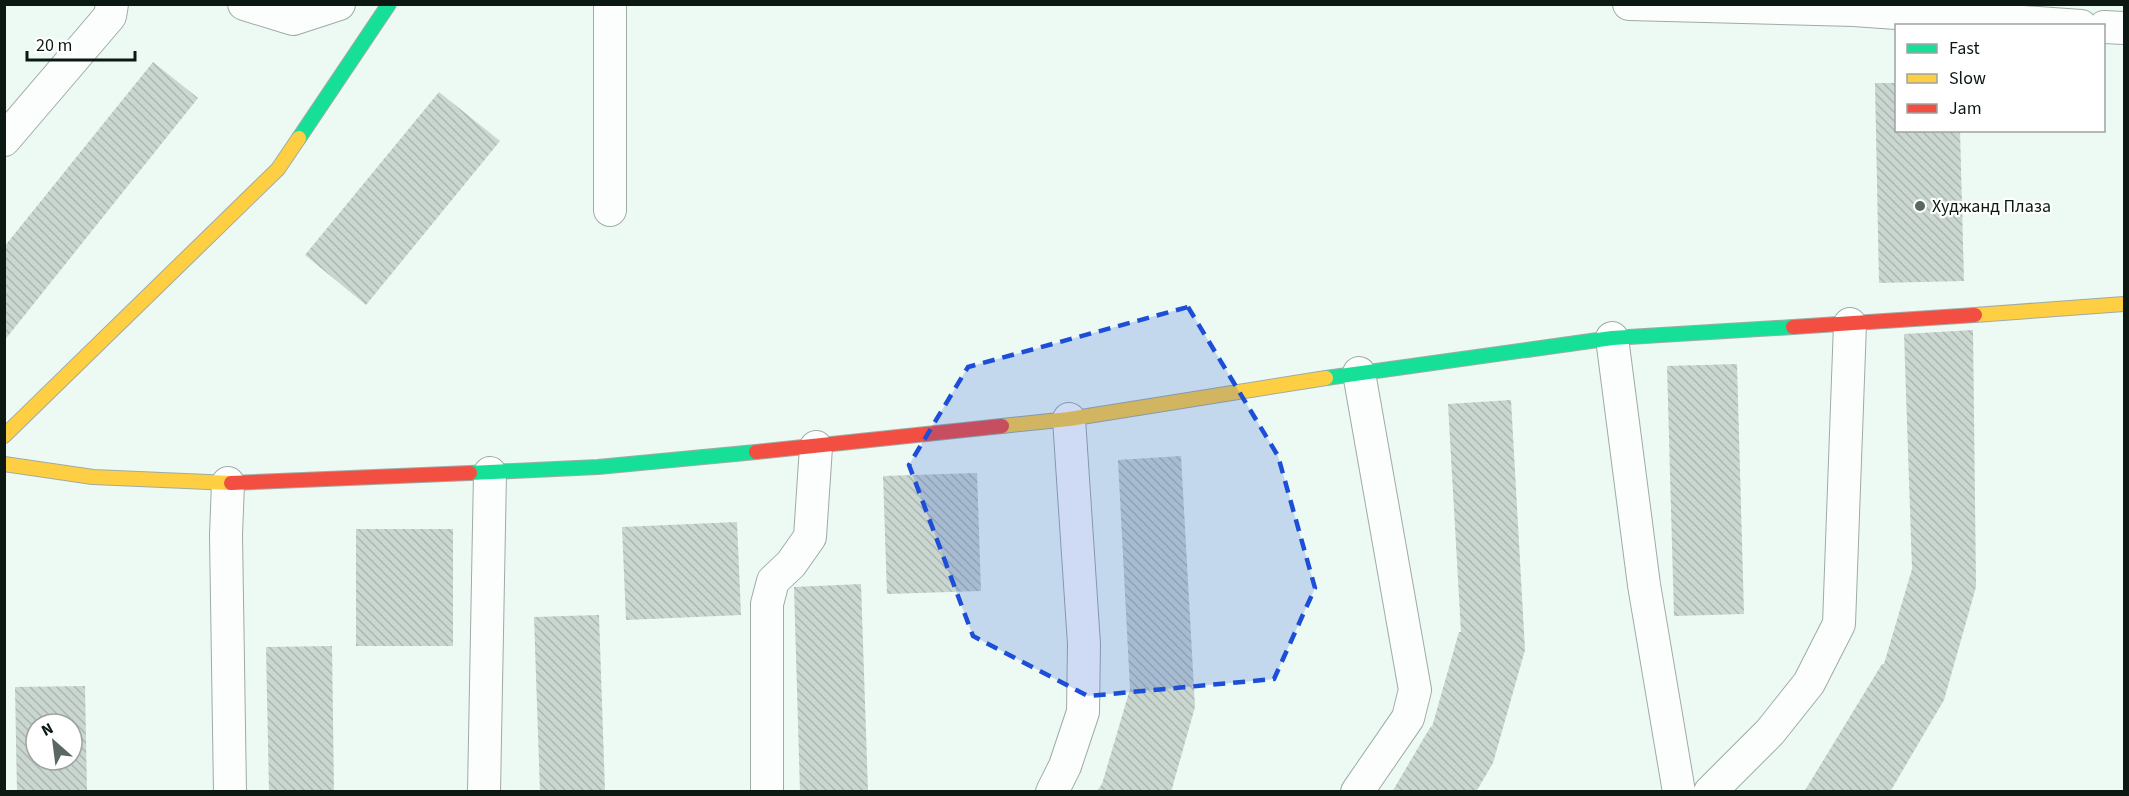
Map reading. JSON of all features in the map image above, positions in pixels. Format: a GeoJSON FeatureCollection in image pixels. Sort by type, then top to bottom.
{"type":"FeatureCollection","features":[{"type":"Feature","properties":{"kind":"street"},"geometry":{"type":"LineString","coordinates":[[4,140],[110,16],[112,4]]}},
{"type":"Feature","properties":{"kind":"street"},"geometry":{"type":"LineString","coordinates":[[244,4],[293,20],[339,4]]}},
{"type":"Feature","properties":{"kind":"street"},"geometry":{"type":"LineString","coordinates":[[4,436],[278,169],[389,4]]}},
{"type":"Feature","properties":{"kind":"street"},"geometry":{"type":"LineString","coordinates":[[610,4],[610,210]]}},
{"type":"Feature","properties":{"kind":"street"},"geometry":{"type":"LineString","coordinates":[[1629,4],[1854,7],[2057,24]]}},
{"type":"Feature","properties":{"kind":"street"},"geometry":{"type":"LineString","coordinates":[[2105,27],[2124,28]]}},
{"type":"Feature","properties":{"kind":"street"},"geometry":{"type":"LineString","coordinates":[[4,464],[93,477],[228,483],[598,467],[816,447],[1069,419],[1359,373],[1612,338],[1850,324],[2124,304]]}},
{"type":"Feature","properties":{"kind":"street"},"geometry":{"type":"LineString","coordinates":[[1710,792],[1770,732],[1809,683],[1839,624],[1850,324]]}},
{"type":"Feature","properties":{"kind":"street"},"geometry":{"type":"LineString","coordinates":[[1612,338],[1644,585],[1679,792]]}},
{"type":"Feature","properties":{"kind":"street"},"geometry":{"type":"LineString","coordinates":[[1357,792],[1408,718],[1415,690],[1359,373]]}},
{"type":"Feature","properties":{"kind":"street"},"geometry":{"type":"LineString","coordinates":[[1052,792],[1065,766],[1083,712],[1084,644],[1069,419]]}},
{"type":"Feature","properties":{"kind":"street"},"geometry":{"type":"LineString","coordinates":[[767,792],[767,604],[773,581],[792,564],[810,537],[816,447]]}},
{"type":"Feature","properties":{"kind":"street"},"geometry":{"type":"LineString","coordinates":[[484,792],[490,473]]}},
{"type":"Feature","properties":{"kind":"street"},"geometry":{"type":"LineString","coordinates":[[228,483],[226,535],[230,792]]}},
{"type":"Feature","properties":{"kind":"highlighted area"},"geometry":{"type":"Polygon","coordinates":[[[1188,307],[1278,456],[1315,588],[1274,679],[1088,696],[973,636],[909,465],[968,367],[1188,307]]]}},
{"type":"Feature","properties":{"kind":"building"},"geometry":{"type":"Polygon","coordinates":[[[153,62],[198,98],[4,341],[4,247],[153,62]]]}},
{"type":"Feature","properties":{"kind":"building","name":"Худжанд Плаза"},"geometry":{"type":"Polygon","coordinates":[[[1875,83],[1895,83],[1895,132],[1960,132],[1964,281],[1879,283],[1875,83]]]}},
{"type":"Feature","properties":{"kind":"building"},"geometry":{"type":"Polygon","coordinates":[[[439,92],[500,141],[366,305],[305,255],[439,92]]]}},
{"type":"Feature","properties":{"kind":"building"},"geometry":{"type":"Polygon","coordinates":[[[1973,330],[1976,587],[1944,700],[1890,792],[1804,792],[1884,664],[1912,569],[1904,334],[1973,330]]]}},
{"type":"Feature","properties":{"kind":"building"},"geometry":{"type":"Polygon","coordinates":[[[1737,364],[1744,614],[1674,616],[1667,366],[1737,364]]]}},
{"type":"Feature","properties":{"kind":"building"},"geometry":{"type":"Polygon","coordinates":[[[1511,400],[1525,650],[1493,763],[1476,792],[1392,792],[1432,727],[1459,632],[1461,632],[1448,404],[1511,400]]]}},
{"type":"Feature","properties":{"kind":"building"},"geometry":{"type":"Polygon","coordinates":[[[1181,456],[1195,707],[1171,792],[1096,792],[1102,784],[1130,689],[1118,460],[1181,456]]]}},
{"type":"Feature","properties":{"kind":"building"},"geometry":{"type":"Polygon","coordinates":[[[977,473],[981,591],[887,594],[883,476],[977,473]]]}},
{"type":"Feature","properties":{"kind":"building"},"geometry":{"type":"Polygon","coordinates":[[[737,522],[741,615],[626,620],[622,527],[737,522]]]}},
{"type":"Feature","properties":{"kind":"building"},"geometry":{"type":"Polygon","coordinates":[[[356,529],[453,529],[453,646],[356,646],[356,529]]]}},
{"type":"Feature","properties":{"kind":"building"},"geometry":{"type":"Polygon","coordinates":[[[861,584],[868,792],[800,792],[794,587],[861,584]]]}},
{"type":"Feature","properties":{"kind":"building"},"geometry":{"type":"Polygon","coordinates":[[[599,615],[605,792],[540,792],[534,617],[599,615]]]}},
{"type":"Feature","properties":{"kind":"building"},"geometry":{"type":"Polygon","coordinates":[[[332,646],[334,792],[269,792],[266,647],[332,646]]]}},
{"type":"Feature","properties":{"kind":"building"},"geometry":{"type":"Polygon","coordinates":[[[85,686],[87,792],[17,792],[15,687],[85,686]]]}},
{"type":"Feature","properties":{"kind":"traffic: fast"},"geometry":{"type":"LineString","coordinates":[[299,138],[389,4]]}},
{"type":"Feature","properties":{"kind":"traffic: fast"},"geometry":{"type":"LineString","coordinates":[[1326,378],[1612,338],[1793,327]]}},
{"type":"Feature","properties":{"kind":"traffic: fast"},"geometry":{"type":"LineString","coordinates":[[470,473],[598,467],[756,452]]}},
{"type":"Feature","properties":{"kind":"traffic: slow"},"geometry":{"type":"LineString","coordinates":[[4,436],[278,169],[299,138]]}},
{"type":"Feature","properties":{"kind":"traffic: slow"},"geometry":{"type":"LineString","coordinates":[[1975,315],[2124,304]]}},
{"type":"Feature","properties":{"kind":"traffic: slow"},"geometry":{"type":"LineString","coordinates":[[1002,426],[1069,419],[1326,378]]}},
{"type":"Feature","properties":{"kind":"traffic: slow"},"geometry":{"type":"LineString","coordinates":[[4,464],[93,477],[231,483]]}},
{"type":"Feature","properties":{"kind":"traffic: jam"},"geometry":{"type":"LineString","coordinates":[[1793,327],[1975,315]]}},
{"type":"Feature","properties":{"kind":"traffic: jam"},"geometry":{"type":"LineString","coordinates":[[756,452],[1002,426]]}},
{"type":"Feature","properties":{"kind":"traffic: jam"},"geometry":{"type":"LineString","coordinates":[[231,483],[470,473]]}},
{"type":"Feature","properties":{"kind":"place","name":"Худжанд Плаза"},"geometry":{"type":"Point","coordinates":[1920,206]}}]}
